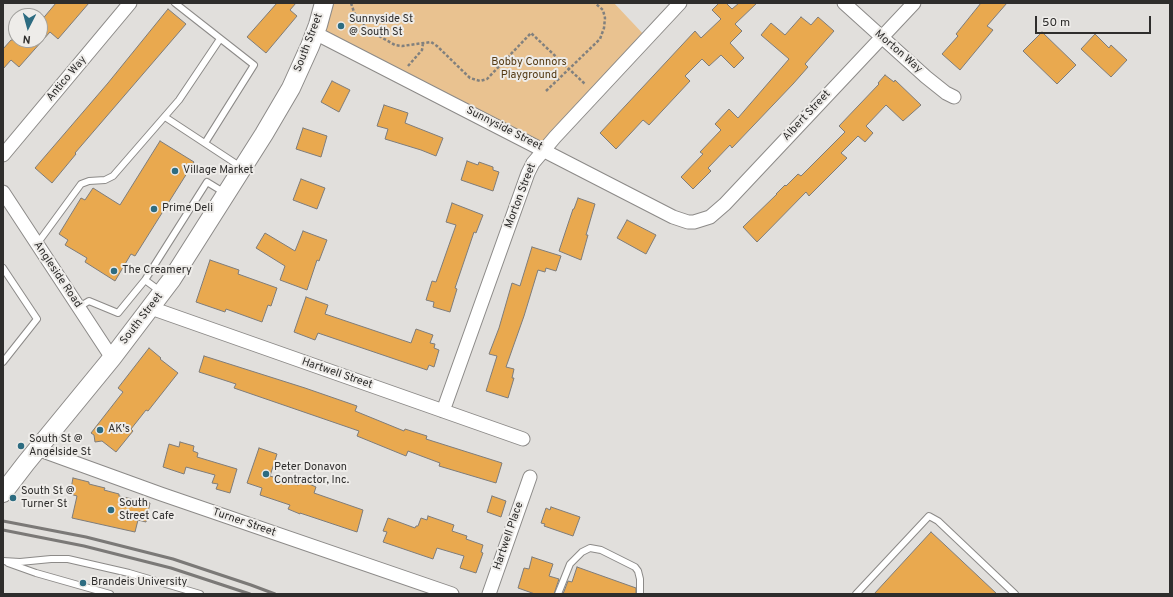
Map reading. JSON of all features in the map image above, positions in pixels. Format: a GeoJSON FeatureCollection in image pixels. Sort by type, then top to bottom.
{"type":"FeatureCollection","features":[{"type":"Feature","properties":{"kind":"main road","name":"South Street"},"geometry":{"type":"LineString","coordinates":[[5,487],[112,358],[163,292],[226,194],[291,88],[315,33],[324,3]]}},
{"type":"Feature","properties":{"kind":"street","name":"Antico Way"},"geometry":{"type":"LineString","coordinates":[[3,155],[130,3]]}},
{"type":"Feature","properties":{"kind":"street","name":"Morton Street"},"geometry":{"type":"LineString","coordinates":[[443,411],[528,173],[535,159],[680,3]]}},
{"type":"Feature","properties":{"kind":"street","name":"Morton Way"},"geometry":{"type":"LineString","coordinates":[[844,3],[926,77],[946,93],[954,97]]}},
{"type":"Feature","properties":{"kind":"street","name":"Albert Street"},"geometry":{"type":"LineString","coordinates":[[694,222],[710,217],[725,204],[914,3]]}},
{"type":"Feature","properties":{"kind":"street","name":"Sunnyside Street"},"geometry":{"type":"LineString","coordinates":[[315,33],[544,149],[673,217],[688,222],[694,222]]}},
{"type":"Feature","properties":{"kind":"street","name":"Angleside Road"},"geometry":{"type":"LineString","coordinates":[[3,192],[112,358]]}},
{"type":"Feature","properties":{"kind":"street","name":"Hartwell Street"},"geometry":{"type":"LineString","coordinates":[[151,308],[523,439]]}},
{"type":"Feature","properties":{"kind":"street","name":"Turner Street"},"geometry":{"type":"LineString","coordinates":[[37,449],[161,494],[452,594]]}},
{"type":"Feature","properties":{"kind":"street","name":"Hartwell Place"},"geometry":{"type":"LineString","coordinates":[[489,594],[530,477]]}},
{"type":"Feature","properties":{"kind":"lane"},"geometry":{"type":"LineString","coordinates":[[175,3],[254,65],[205,143]]}},
{"type":"Feature","properties":{"kind":"lane"},"geometry":{"type":"LineString","coordinates":[[37,244],[81,184],[88,181],[105,180],[112,176],[165,117],[179,100],[220,38]]}},
{"type":"Feature","properties":{"kind":"lane"},"geometry":{"type":"LineString","coordinates":[[165,117],[242,168]]}},
{"type":"Feature","properties":{"kind":"lane"},"geometry":{"type":"LineString","coordinates":[[79,308],[89,301],[118,313],[145,280],[207,182],[226,194]]}},
{"type":"Feature","properties":{"kind":"lane"},"geometry":{"type":"LineString","coordinates":[[3,268],[37,320],[3,362]]}},
{"type":"Feature","properties":{"kind":"lane"},"geometry":{"type":"LineString","coordinates":[[145,280],[163,292]]}},
{"type":"Feature","properties":{"kind":"lane"},"geometry":{"type":"LineString","coordinates":[[856,594],[929,516],[938,521],[1015,594]]}},
{"type":"Feature","properties":{"kind":"lane"},"geometry":{"type":"LineString","coordinates":[[558,594],[572,560],[590,548],[601,550],[635,567],[640,579],[640,594]]}},
{"type":"Feature","properties":{"kind":"lane"},"geometry":{"type":"LineString","coordinates":[[3,561],[20,562],[51,558],[68,559],[129,573],[200,594]]}},
{"type":"Feature","properties":{"kind":"lane"},"geometry":{"type":"LineString","coordinates":[[3,561],[42,575],[110,594]]}},
{"type":"Feature","properties":{"kind":"path"},"geometry":{"type":"LineString","coordinates":[[351,3],[358,20],[370,31],[395,45],[402,46],[431,42],[470,78],[480,81],[487,79],[531,33],[585,84]]}},
{"type":"Feature","properties":{"kind":"path"},"geometry":{"type":"LineString","coordinates":[[546,91],[600,39],[604,28],[605,18],[603,10],[595,3]]}},
{"type":"Feature","properties":{"kind":"path"},"geometry":{"type":"LineString","coordinates":[[407,67],[422,50],[423,43]]}},
{"type":"Feature","properties":{"kind":"green space","name":"Bobby Connors Playground"},"geometry":{"type":"Polygon","coordinates":[[[324,3],[614,3],[647,38],[544,149],[315,33],[324,3]]]}},
{"type":"Feature","properties":{"kind":"building"},"geometry":{"type":"Polygon","coordinates":[[[56,3],[89,3],[58,39],[50,32],[48,34],[48,12],[56,3]]]}},
{"type":"Feature","properties":{"kind":"building"},"geometry":{"type":"Polygon","coordinates":[[[277,3],[296,3],[290,10],[297,16],[266,53],[247,37],[277,3]]]}},
{"type":"Feature","properties":{"kind":"building"},"geometry":{"type":"Polygon","coordinates":[[[719,3],[726,3],[732,9],[739,3],[757,3],[735,24],[742,31],[730,43],[744,58],[734,68],[721,55],[709,66],[702,59],[685,76],[690,81],[649,125],[643,120],[616,149],[600,133],[695,31],[701,38],[721,19],[712,10],[719,3]]]}},
{"type":"Feature","properties":{"kind":"building"},"geometry":{"type":"Polygon","coordinates":[[[981,3],[1007,3],[987,26],[993,30],[960,70],[942,54],[958,36],[956,34],[981,3]]]}},
{"type":"Feature","properties":{"kind":"building"},"geometry":{"type":"Polygon","coordinates":[[[168,9],[186,24],[75,153],[76,154],[52,183],[35,168],[108,83],[168,9]]]}},
{"type":"Feature","properties":{"kind":"building"},"geometry":{"type":"Polygon","coordinates":[[[801,17],[811,25],[818,17],[834,31],[805,64],[808,67],[793,84],[732,148],[730,145],[708,168],[711,171],[693,189],[681,177],[703,154],[700,152],[721,130],[715,124],[729,109],[738,118],[789,59],[761,35],[771,23],[785,35],[801,17]]]}},
{"type":"Feature","properties":{"kind":"building"},"geometry":{"type":"Polygon","coordinates":[[[1042,32],[1076,65],[1057,84],[1023,51],[1042,32]]]}},
{"type":"Feature","properties":{"kind":"building"},"geometry":{"type":"Polygon","coordinates":[[[1095,34],[1109,48],[1111,45],[1127,60],[1111,77],[1081,49],[1095,34]]]}},
{"type":"Feature","properties":{"kind":"building"},"geometry":{"type":"Polygon","coordinates":[[[8,43],[8,48],[36,48],[19,67],[11,60],[3,69],[3,49],[8,43]]]}},
{"type":"Feature","properties":{"kind":"building"},"geometry":{"type":"Polygon","coordinates":[[[885,75],[894,82],[895,80],[921,105],[903,121],[886,105],[866,126],[873,133],[865,142],[858,136],[841,153],[847,158],[809,196],[806,192],[757,242],[743,227],[785,185],[786,186],[798,174],[801,176],[845,132],[839,126],[879,84],[878,83],[885,75]]]}},
{"type":"Feature","properties":{"kind":"building"},"geometry":{"type":"Polygon","coordinates":[[[332,81],[350,90],[339,112],[321,102],[332,81]]]}},
{"type":"Feature","properties":{"kind":"building"},"geometry":{"type":"Polygon","coordinates":[[[384,105],[408,113],[405,123],[443,138],[436,156],[385,139],[388,129],[377,126],[384,105]]]}},
{"type":"Feature","properties":{"kind":"building"},"geometry":{"type":"Polygon","coordinates":[[[303,128],[327,136],[321,157],[296,149],[303,128]]]}},
{"type":"Feature","properties":{"kind":"building"},"geometry":{"type":"Polygon","coordinates":[[[160,141],[194,162],[135,256],[131,254],[115,281],[85,262],[87,258],[65,245],[68,240],[59,234],[81,198],[85,200],[93,188],[120,205],[160,141]]]}},
{"type":"Feature","properties":{"kind":"building"},"geometry":{"type":"Polygon","coordinates":[[[467,161],[478,165],[479,162],[493,167],[493,170],[499,172],[493,191],[461,180],[467,161]]]}},
{"type":"Feature","properties":{"kind":"building"},"geometry":{"type":"Polygon","coordinates":[[[301,179],[325,188],[317,209],[293,200],[301,179]]]}},
{"type":"Feature","properties":{"kind":"building"},"geometry":{"type":"Polygon","coordinates":[[[578,198],[595,204],[586,235],[588,235],[581,260],[559,251],[578,198]]]}},
{"type":"Feature","properties":{"kind":"building"},"geometry":{"type":"Polygon","coordinates":[[[452,203],[483,215],[476,233],[474,232],[455,288],[457,289],[450,312],[433,307],[434,302],[426,300],[432,281],[436,282],[456,225],[446,222],[452,203]]]}},
{"type":"Feature","properties":{"kind":"building"},"geometry":{"type":"Polygon","coordinates":[[[627,220],[656,235],[646,254],[617,238],[627,220]]]}},
{"type":"Feature","properties":{"kind":"building"},"geometry":{"type":"Polygon","coordinates":[[[303,231],[327,240],[319,261],[317,260],[307,290],[280,280],[285,266],[256,248],[265,233],[295,251],[303,231]]]}},
{"type":"Feature","properties":{"kind":"building"},"geometry":{"type":"Polygon","coordinates":[[[532,247],[561,256],[556,271],[546,268],[545,272],[538,270],[506,367],[514,369],[512,378],[514,378],[508,398],[486,391],[497,356],[489,354],[499,328],[512,283],[520,286],[532,247]]]}},
{"type":"Feature","properties":{"kind":"building"},"geometry":{"type":"Polygon","coordinates":[[[210,260],[239,270],[238,274],[277,288],[271,306],[268,305],[262,322],[226,309],[225,312],[196,302],[210,260]]]}},
{"type":"Feature","properties":{"kind":"building"},"geometry":{"type":"Polygon","coordinates":[[[306,297],[328,305],[325,314],[411,343],[416,329],[433,335],[430,343],[435,344],[434,348],[439,350],[434,367],[429,365],[427,370],[318,333],[315,340],[294,332],[306,297]]]}},
{"type":"Feature","properties":{"kind":"building"},"geometry":{"type":"Polygon","coordinates":[[[149,348],[178,373],[148,411],[146,410],[131,429],[133,431],[116,452],[102,441],[95,442],[94,435],[91,433],[123,392],[118,388],[149,348]]]}},
{"type":"Feature","properties":{"kind":"building"},"geometry":{"type":"Polygon","coordinates":[[[204,356],[357,406],[355,411],[404,431],[405,429],[427,436],[426,439],[502,463],[496,483],[439,466],[440,463],[408,451],[406,456],[357,436],[359,431],[234,388],[236,384],[199,372],[204,356]]]}},
{"type":"Feature","properties":{"kind":"building"},"geometry":{"type":"Polygon","coordinates":[[[180,442],[194,446],[193,451],[198,453],[197,457],[237,469],[230,493],[216,489],[218,484],[212,483],[215,475],[186,467],[184,474],[163,467],[169,444],[179,447],[180,442]]]}},
{"type":"Feature","properties":{"kind":"building"},"geometry":{"type":"Polygon","coordinates":[[[259,448],[277,454],[270,476],[298,485],[300,480],[316,487],[314,493],[363,510],[357,532],[300,514],[288,509],[290,505],[260,495],[262,488],[247,483],[259,448]]]}},
{"type":"Feature","properties":{"kind":"building","name":"South Street Cafe"},"geometry":{"type":"Polygon","coordinates":[[[73,478],[105,488],[104,490],[119,494],[119,496],[150,503],[146,522],[138,520],[135,532],[72,518],[77,496],[70,494],[73,478]]]}},
{"type":"Feature","properties":{"kind":"building"},"geometry":{"type":"Polygon","coordinates":[[[492,496],[506,501],[501,517],[487,512],[492,496]]]}},
{"type":"Feature","properties":{"kind":"building"},"geometry":{"type":"Polygon","coordinates":[[[551,507],[580,517],[573,536],[544,526],[545,524],[541,523],[546,508],[550,510],[551,507]]]}},
{"type":"Feature","properties":{"kind":"building"},"geometry":{"type":"Polygon","coordinates":[[[428,516],[454,525],[452,531],[467,536],[466,539],[483,545],[481,552],[483,553],[476,573],[460,568],[464,556],[437,548],[433,559],[383,542],[387,532],[383,531],[388,518],[415,528],[418,526],[421,518],[427,520],[428,516]]]}},
{"type":"Feature","properties":{"kind":"building"},"geometry":{"type":"Polygon","coordinates":[[[931,532],[946,546],[997,594],[874,594],[931,532]]]}},
{"type":"Feature","properties":{"kind":"building"},"geometry":{"type":"Polygon","coordinates":[[[532,557],[553,564],[549,576],[559,579],[554,594],[535,594],[518,588],[524,568],[529,569],[532,557]]]}},
{"type":"Feature","properties":{"kind":"building"},"geometry":{"type":"Polygon","coordinates":[[[577,567],[636,588],[636,594],[563,594],[568,581],[572,582],[577,567]]]}},
{"type":"Feature","properties":{"kind":"railway"},"geometry":{"type":"LineString","coordinates":[[3,521],[86,537],[173,559],[275,594]]}},
{"type":"Feature","properties":{"kind":"railway"},"geometry":{"type":"LineString","coordinates":[[3,530],[84,546],[171,568],[250,594]]}},
{"type":"Feature","properties":{"kind":"place","name":"Sunnyside St @ South St"},"geometry":{"type":"Point","coordinates":[341,26]}},
{"type":"Feature","properties":{"kind":"place","name":"Village Market"},"geometry":{"type":"Point","coordinates":[175,171]}},
{"type":"Feature","properties":{"kind":"place","name":"Prime Deli"},"geometry":{"type":"Point","coordinates":[154,209]}},
{"type":"Feature","properties":{"kind":"place","name":"The Creamery"},"geometry":{"type":"Point","coordinates":[114,271]}},
{"type":"Feature","properties":{"kind":"place","name":"AK's"},"geometry":{"type":"Point","coordinates":[100,430]}},
{"type":"Feature","properties":{"kind":"place","name":"South St @ Angelside St"},"geometry":{"type":"Point","coordinates":[21,446]}},
{"type":"Feature","properties":{"kind":"place","name":"Peter Donavon Contractor, Inc."},"geometry":{"type":"Point","coordinates":[266,474]}},
{"type":"Feature","properties":{"kind":"place","name":"South St @ Turner St"},"geometry":{"type":"Point","coordinates":[13,498]}},
{"type":"Feature","properties":{"kind":"place","name":"South Street Cafe"},"geometry":{"type":"Point","coordinates":[111,510]}},
{"type":"Feature","properties":{"kind":"place","name":"Brandeis University"},"geometry":{"type":"Point","coordinates":[83,583]}}]}
